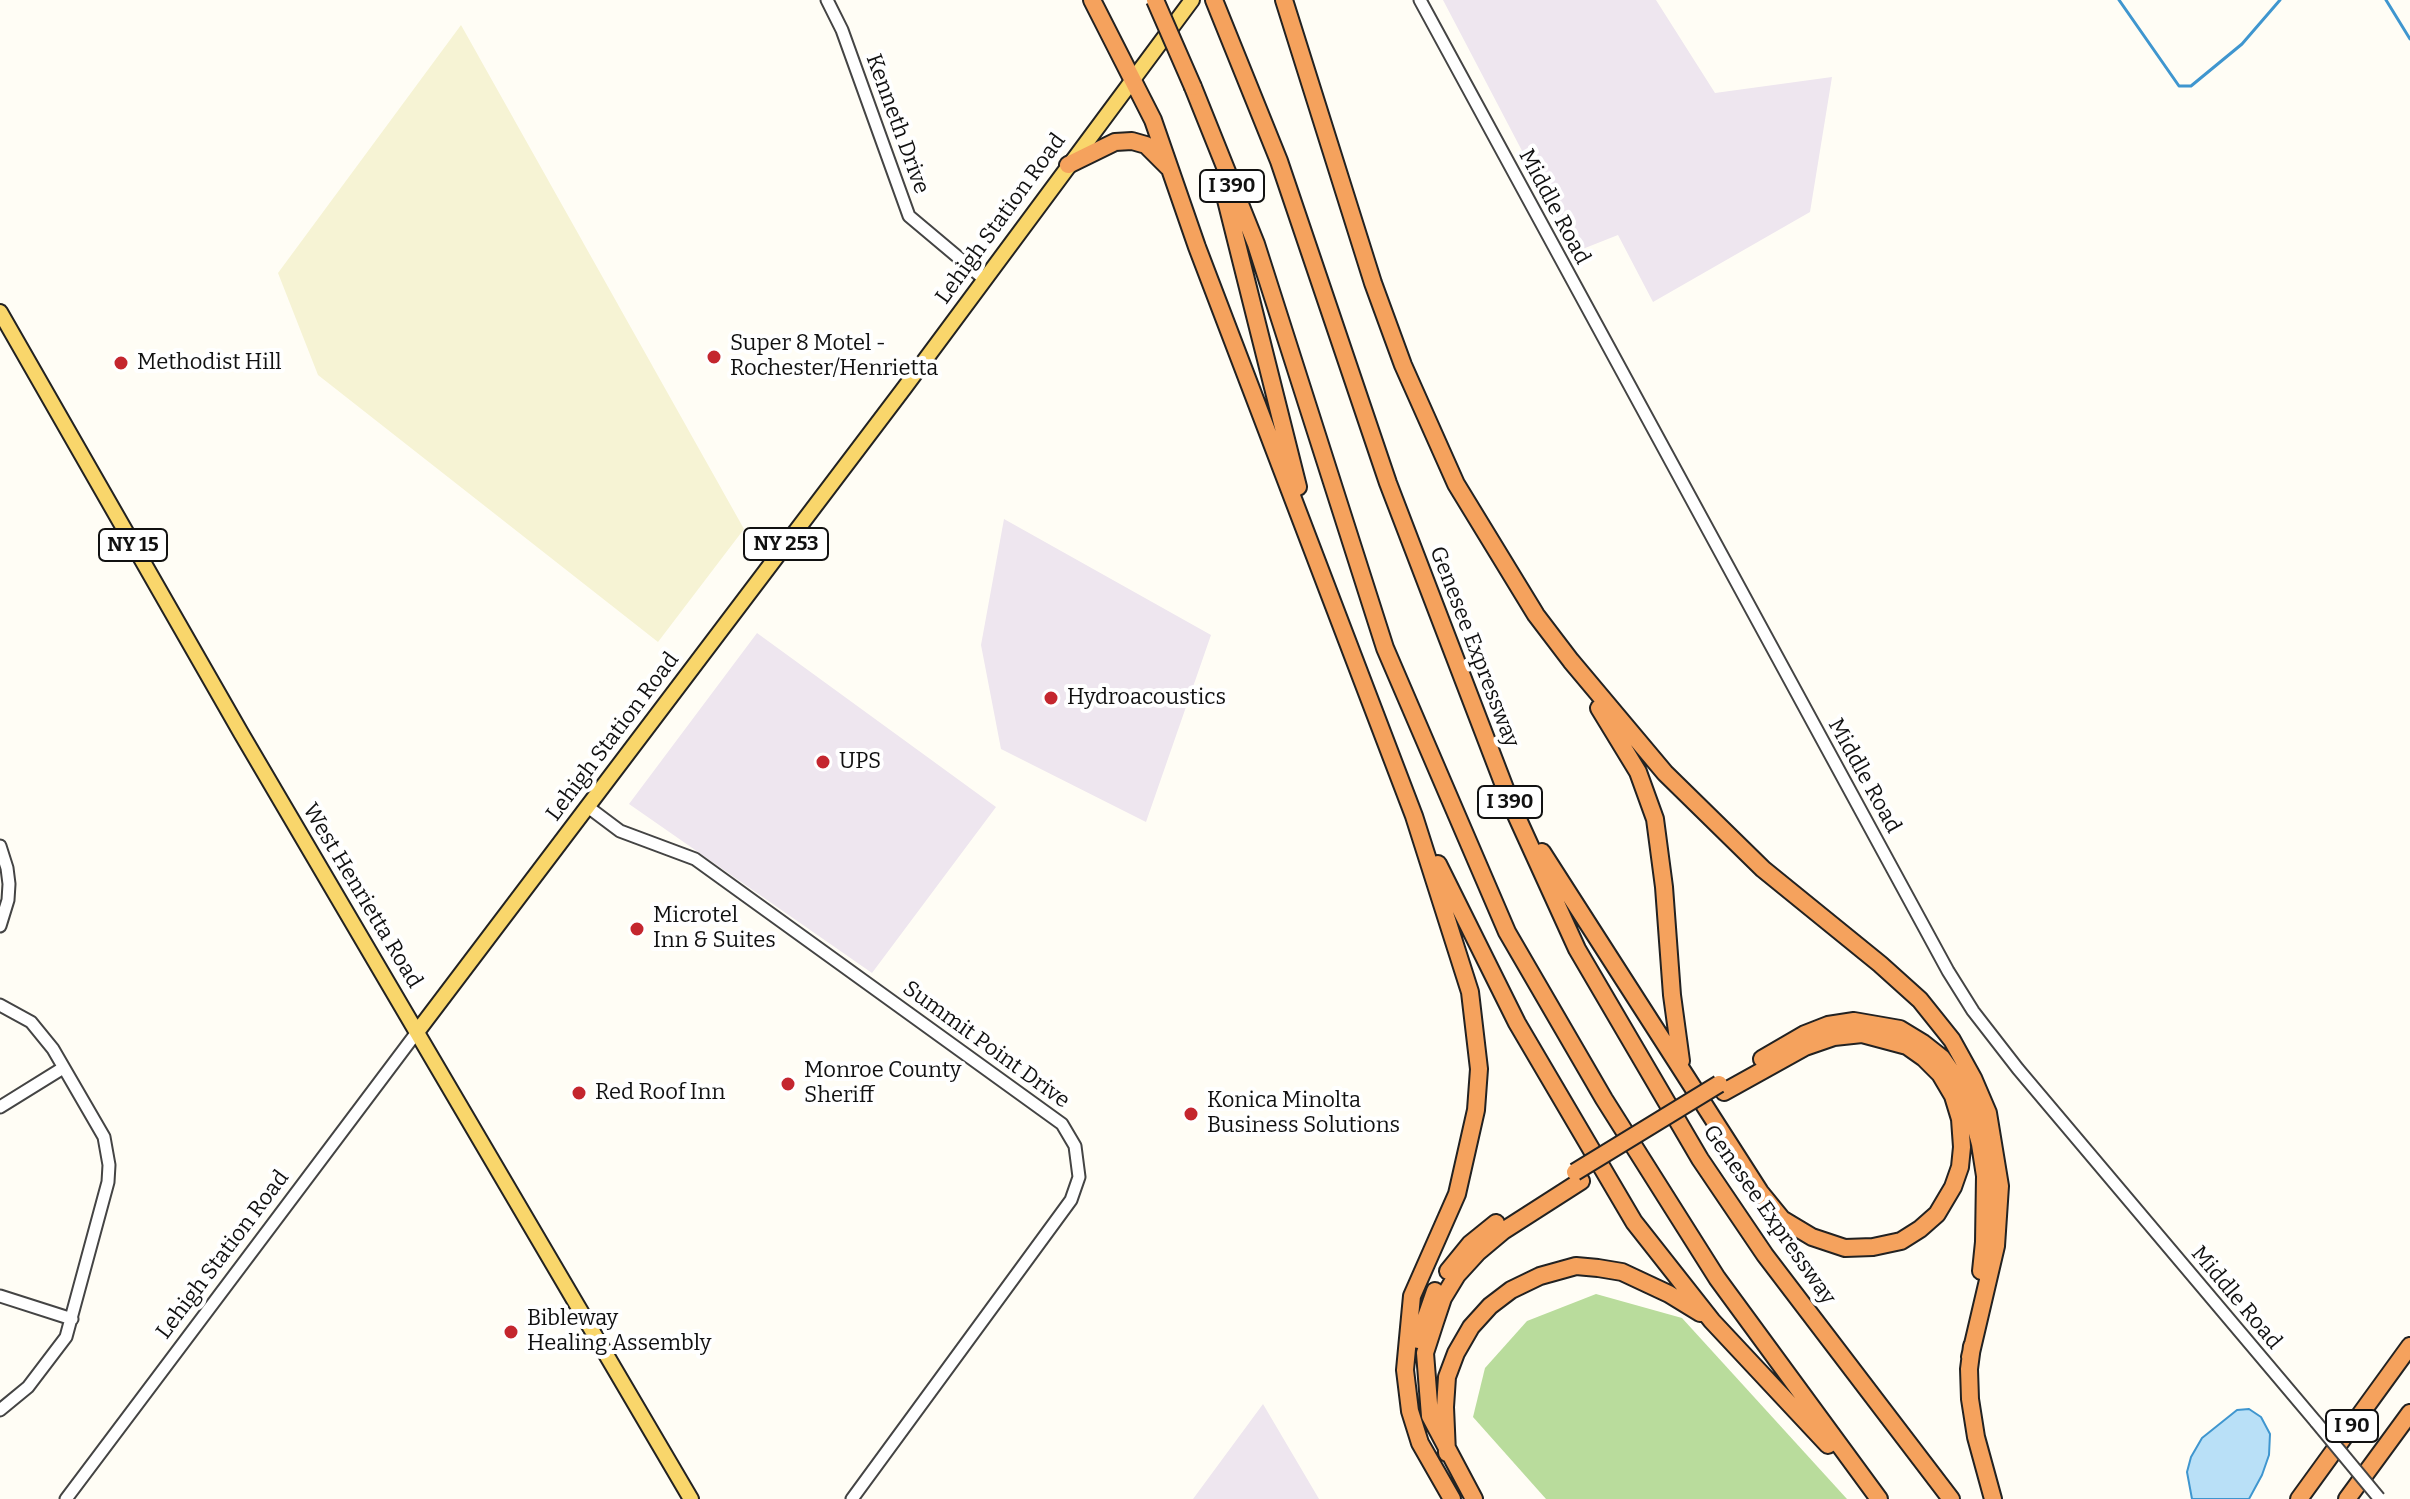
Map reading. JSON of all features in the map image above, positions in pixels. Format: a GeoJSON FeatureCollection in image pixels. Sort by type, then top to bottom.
{"type":"FeatureCollection","features":[{"type":"Feature","properties":{"kind":"highway"},"geometry":{"type":"LineString","coordinates":[[1092,0],[1144,99],[1197,247],[1414,816],[1470,992],[1479,1069],[1474,1123],[1457,1194],[1412,1296],[1405,1370],[1410,1411],[1420,1443],[1452,1499]]}},
{"type":"Feature","properties":{"kind":"highway","name":"I 390"},"geometry":{"type":"LineString","coordinates":[[1155,0],[1256,244],[1385,648],[1507,932],[1604,1099],[1717,1278],[1878,1499]]}},
{"type":"Feature","properties":{"kind":"highway","name":"Genesee Expressway"},"geometry":{"type":"LineString","coordinates":[[1214,0],[1279,161],[1388,483],[1511,804],[1577,949],[1700,1159],[1774,1267],[1951,1499]]}},
{"type":"Feature","properties":{"kind":"highway"},"geometry":{"type":"LineString","coordinates":[[1284,0],[1373,283],[1403,365],[1456,484],[1536,615],[1665,773],[1763,869],[1920,1000],[1952,1040],[1973,1078],[1988,1113],[2000,1186],[1996,1246],[1970,1357]]}},
{"type":"Feature","properties":{"kind":"highway"},"geometry":{"type":"LineString","coordinates":[[1208,128],[1316,559]]}},
{"type":"Feature","properties":{"kind":"highway"},"geometry":{"type":"LineString","coordinates":[[1068,165],[1115,142],[1132,141],[1146,145],[1171,170]]}},
{"type":"Feature","properties":{"kind":"highway"},"geometry":{"type":"LineString","coordinates":[[1571,661],[1638,772],[1655,819],[1682,1067]]}},
{"type":"Feature","properties":{"kind":"highway"},"geometry":{"type":"LineString","coordinates":[[1511,804],[1760,1192],[1782,1219],[1812,1237],[1845,1248],[1873,1247],[1901,1241],[1920,1229],[1937,1214],[1953,1187],[1960,1167],[1962,1147],[1960,1119],[1953,1096],[1940,1074],[1907,1046],[1862,1034],[1834,1037],[1805,1047],[1722,1088]]}},
{"type":"Feature","properties":{"kind":"highway"},"geometry":{"type":"LineString","coordinates":[[1414,816],[1517,1023],[1634,1222],[1712,1321],[1878,1499]]}},
{"type":"Feature","properties":{"kind":"highway"},"geometry":{"type":"LineString","coordinates":[[1437,1474],[1416,1409],[1415,1351],[1433,1295],[1450,1267],[1470,1244],[1495,1223],[1578,1177],[1805,1034],[1828,1025],[1854,1021],[1900,1029],[1923,1043],[1942,1058],[1959,1082],[1970,1106],[1985,1176],[1984,1242],[1970,1357],[1970,1399],[1976,1437],[1993,1499]]}},
{"type":"Feature","properties":{"kind":"highway"},"geometry":{"type":"LineString","coordinates":[[1474,1499],[1430,1416],[1425,1353],[1443,1298],[1457,1275],[1503,1231],[1578,1177]]}},
{"type":"Feature","properties":{"kind":"highway"},"geometry":{"type":"LineString","coordinates":[[1447,1453],[1447,1377],[1456,1353],[1471,1327],[1490,1306],[1520,1285],[1576,1266],[1622,1272],[1669,1294],[1712,1321]]}},
{"type":"Feature","properties":{"kind":"highway","name":"I 90"},"geometry":{"type":"LineString","coordinates":[[2299,1499],[2410,1346]]}},
{"type":"Feature","properties":{"kind":"highway","name":"I 90"},"geometry":{"type":"LineString","coordinates":[[2347,1499],[2410,1413]]}},
{"type":"Feature","properties":{"kind":"main road","name":"Lehigh Station Road"},"geometry":{"type":"LineString","coordinates":[[417,1032],[1192,0]]}},
{"type":"Feature","properties":{"kind":"main road","name":"West Henrietta Road"},"geometry":{"type":"LineString","coordinates":[[0,312],[247,745],[691,1499]]}},
{"type":"Feature","properties":{"kind":"street","name":"Kenneth Drive"},"geometry":{"type":"LineString","coordinates":[[827,0],[842,30],[909,216],[984,279]]}},
{"type":"Feature","properties":{"kind":"street","name":"Middle Road"},"geometry":{"type":"LineString","coordinates":[[1420,0],[1948,971],[1973,1011],[2018,1069],[2379,1499]]}},
{"type":"Feature","properties":{"kind":"street","name":"Summit Point Drive"},"geometry":{"type":"LineString","coordinates":[[588,807],[620,831],[700,863],[1062,1124],[1075,1146],[1079,1177],[1071,1200],[852,1499]]}},
{"type":"Feature","properties":{"kind":"street"},"geometry":{"type":"LineString","coordinates":[[0,846],[9,884],[0,926]]}},
{"type":"Feature","properties":{"kind":"street"},"geometry":{"type":"LineString","coordinates":[[0,1005],[38,1028],[104,1137],[109,1165],[108,1182],[66,1337],[28,1387],[0,1410]]}},
{"type":"Feature","properties":{"kind":"street","name":"Lehigh Station Road"},"geometry":{"type":"LineString","coordinates":[[66,1499],[417,1032]]}},
{"type":"Feature","properties":{"kind":"street"},"geometry":{"type":"LineString","coordinates":[[0,1107],[63,1068]]}},
{"type":"Feature","properties":{"kind":"street"},"geometry":{"type":"LineString","coordinates":[[0,1296],[72,1319]]}},
{"type":"Feature","properties":{"kind":"shaded area"},"geometry":{"type":"Polygon","coordinates":[[[1443,0],[1656,0],[1715,93],[1832,77],[1810,212],[1653,302],[1618,235],[1575,252],[1443,0]]]}},
{"type":"Feature","properties":{"kind":"shaded area"},"geometry":{"type":"Polygon","coordinates":[[[461,25],[744,529],[658,642],[318,375],[278,273],[461,25]]]}},
{"type":"Feature","properties":{"kind":"shaded area"},"geometry":{"type":"Polygon","coordinates":[[[1004,519],[1211,635],[1146,822],[1001,749],[981,645],[1004,519]]]}},
{"type":"Feature","properties":{"kind":"shaded area"},"geometry":{"type":"Polygon","coordinates":[[[757,633],[996,807],[872,973],[629,804],[757,633]]]}},
{"type":"Feature","properties":{"kind":"shaded area"},"geometry":{"type":"Polygon","coordinates":[[[1263,1404],[1319,1499],[1193,1499],[1263,1404]]]}},
{"type":"Feature","properties":{"kind":"green space"},"geometry":{"type":"Polygon","coordinates":[[[1596,1294],[1682,1318],[1847,1499],[1546,1499],[1473,1417],[1485,1368],[1527,1321],[1596,1294]]]}},
{"type":"Feature","properties":{"kind":"water"},"geometry":{"type":"Polygon","coordinates":[[[2249,1409],[2261,1417],[2270,1434],[2269,1455],[2249,1499],[2192,1499],[2187,1472],[2202,1438],[2237,1410],[2249,1409]]]}},
{"type":"Feature","properties":{"kind":"waterway"},"geometry":{"type":"LineString","coordinates":[[2119,0],[2179,86],[2191,86],[2242,44],[2280,0]]}},
{"type":"Feature","properties":{"kind":"waterway"},"geometry":{"type":"LineString","coordinates":[[2386,0],[2410,39]]}},
{"type":"Feature","properties":{"kind":"place","name":"Super 8 Motel - Rochester/Henrietta"},"geometry":{"type":"Point","coordinates":[714,357]}},
{"type":"Feature","properties":{"kind":"place","name":"Methodist Hill"},"geometry":{"type":"Point","coordinates":[121,363]}},
{"type":"Feature","properties":{"kind":"place","name":"Hydroacoustics"},"geometry":{"type":"Point","coordinates":[1051,698]}},
{"type":"Feature","properties":{"kind":"place","name":"UPS"},"geometry":{"type":"Point","coordinates":[823,762]}},
{"type":"Feature","properties":{"kind":"place","name":"Microtel Inn & Suites"},"geometry":{"type":"Point","coordinates":[637,929]}},
{"type":"Feature","properties":{"kind":"place","name":"Monroe County Sheriff"},"geometry":{"type":"Point","coordinates":[788,1084]}},
{"type":"Feature","properties":{"kind":"place","name":"Red Roof Inn"},"geometry":{"type":"Point","coordinates":[579,1093]}},
{"type":"Feature","properties":{"kind":"place","name":"Konica Minolta Business Solutions"},"geometry":{"type":"Point","coordinates":[1191,1114]}},
{"type":"Feature","properties":{"kind":"place","name":"Bibleway Healing Assembly"},"geometry":{"type":"Point","coordinates":[511,1332]}}]}
